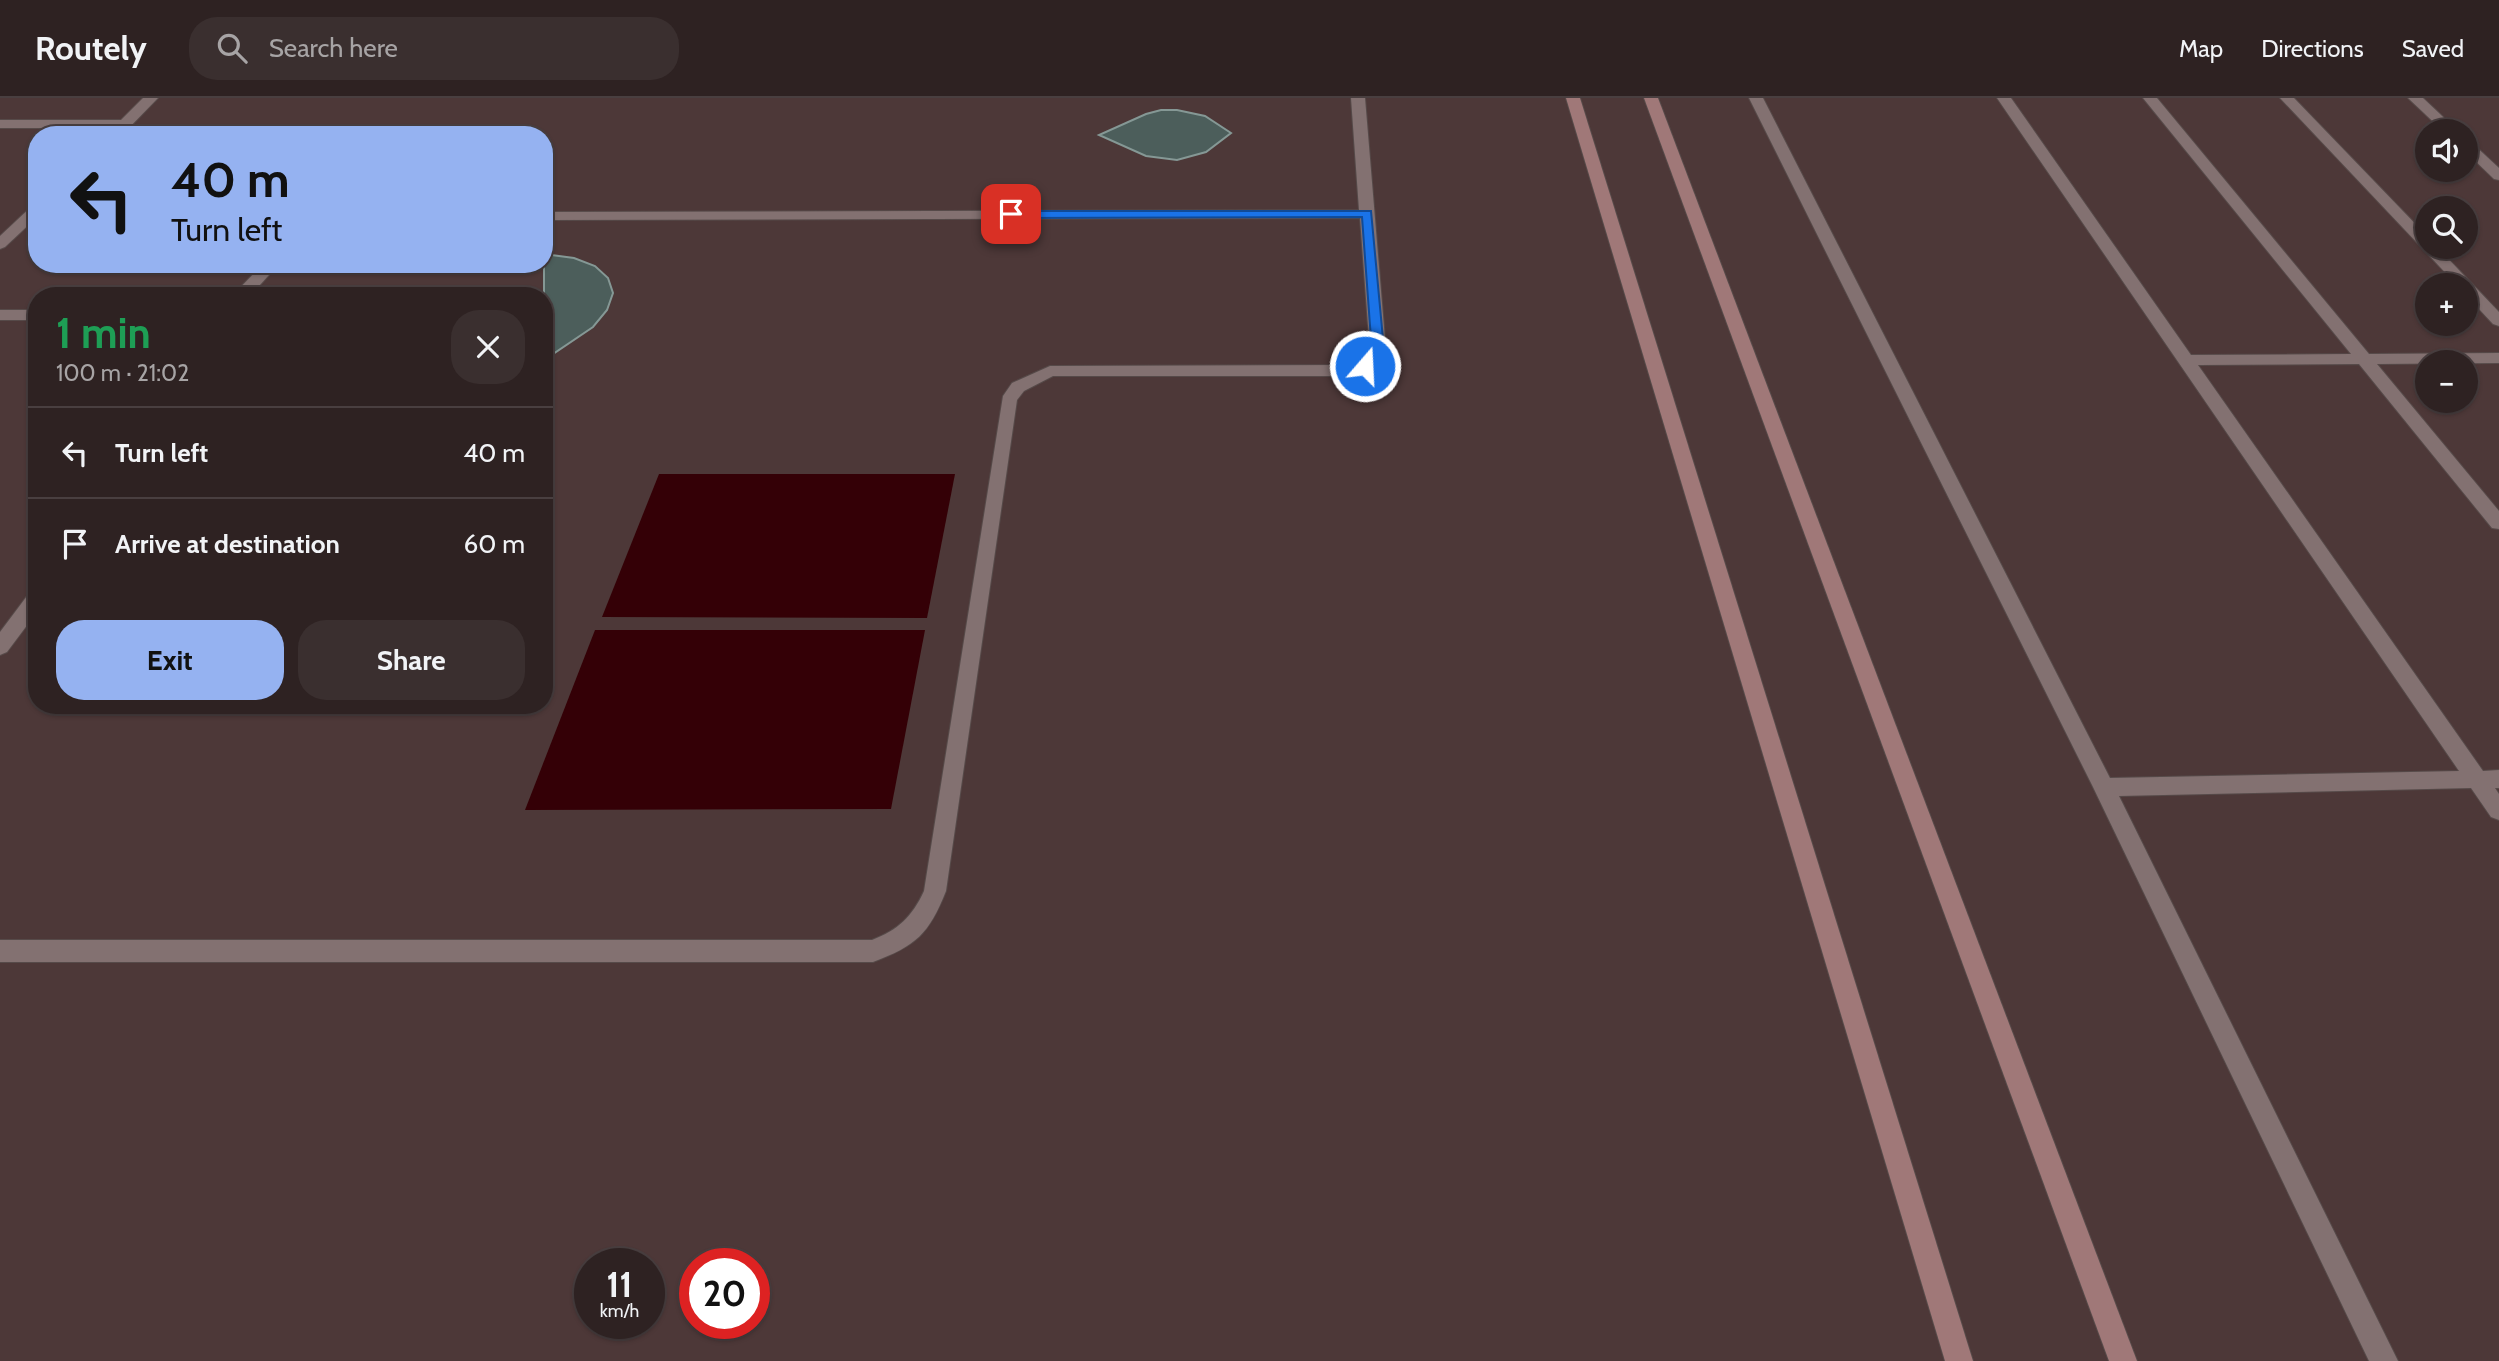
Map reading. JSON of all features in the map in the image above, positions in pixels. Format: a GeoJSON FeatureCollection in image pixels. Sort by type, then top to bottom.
{"type":"FeatureCollection","features":[{"type":"Feature","properties":{"kind":"street"},"geometry":{"type":"LineString","coordinates":[[0,124],[125,124],[151,98]]}},
{"type":"Feature","properties":{"kind":"street"},"geometry":{"type":"LineString","coordinates":[[0,951],[873,951],[909,937],[925,917],[935,891],[1009,400],[1018,387],[1050,371],[1351,371],[1365,366],[1374,355],[1377,339],[1358,98]]}},
{"type":"Feature","properties":{"kind":"street"},"geometry":{"type":"LineString","coordinates":[[1573,98],[1959,1361]]}},
{"type":"Feature","properties":{"kind":"street"},"geometry":{"type":"LineString","coordinates":[[1651,98],[2123,1361]]}},
{"type":"Feature","properties":{"kind":"street"},"geometry":{"type":"LineString","coordinates":[[1756,98],[2104,787],[2384,1361]]}},
{"type":"Feature","properties":{"kind":"street"},"geometry":{"type":"LineString","coordinates":[[2004,98],[2185,360],[2488,779],[2499,811]]}},
{"type":"Feature","properties":{"kind":"street"},"geometry":{"type":"LineString","coordinates":[[2150,98],[2499,523]]}},
{"type":"Feature","properties":{"kind":"street"},"geometry":{"type":"LineString","coordinates":[[2287,98],[2415,232]]}},
{"type":"Feature","properties":{"kind":"street"},"geometry":{"type":"LineString","coordinates":[[2416,98],[2438,119]]}},
{"type":"Feature","properties":{"kind":"street"},"geometry":{"type":"LineString","coordinates":[[2478,156],[2499,176]]}},
{"type":"Feature","properties":{"kind":"street"},"geometry":{"type":"LineString","coordinates":[[553,216],[1367,214]]}},
{"type":"Feature","properties":{"kind":"street"},"geometry":{"type":"LineString","coordinates":[[0,244],[28,218]]}},
{"type":"Feature","properties":{"kind":"street"},"geometry":{"type":"LineString","coordinates":[[2440,259],[2453,273]]}},
{"type":"Feature","properties":{"kind":"street"},"geometry":{"type":"LineString","coordinates":[[251,287],[264,273]]}},
{"type":"Feature","properties":{"kind":"street"},"geometry":{"type":"LineString","coordinates":[[2478,299],[2499,321]]}},
{"type":"Feature","properties":{"kind":"street"},"geometry":{"type":"LineString","coordinates":[[0,315],[28,315]]}},
{"type":"Feature","properties":{"kind":"street"},"geometry":{"type":"LineString","coordinates":[[2185,360],[2499,358]]}},
{"type":"Feature","properties":{"kind":"street"},"geometry":{"type":"LineString","coordinates":[[0,647],[28,609]]}},
{"type":"Feature","properties":{"kind":"street"},"geometry":{"type":"LineString","coordinates":[[2104,787],[2488,779]]}},
{"type":"Feature","properties":{"kind":"shaded area"},"geometry":{"type":"Polygon","coordinates":[[[0,98],[2499,98],[2499,1361],[0,1361],[0,98]]]}},
{"type":"Feature","properties":{"kind":"shaded area"},"geometry":{"type":"Polygon","coordinates":[[[659,474],[955,474],[927,618],[602,617],[659,474]]]}},
{"type":"Feature","properties":{"kind":"shaded area"},"geometry":{"type":"Polygon","coordinates":[[[595,630],[925,630],[891,809],[525,810],[595,630]]]}},
{"type":"Feature","properties":{"kind":"building"},"geometry":{"type":"Polygon","coordinates":[[[1161,110],[1177,110],[1205,116],[1231,133],[1206,152],[1177,160],[1146,156],[1099,135],[1161,110]]]}},
{"type":"Feature","properties":{"kind":"building"},"geometry":{"type":"Polygon","coordinates":[[[553,255],[574,258],[595,266],[608,278],[613,293],[607,310],[593,327],[553,354],[553,287],[544,287],[544,273],[553,273],[553,255]]]}},
{"type":"Feature","properties":{"kind":"route"},"geometry":{"type":"LineString","coordinates":[[1011,214],[1367,214],[1377,339],[1374,355],[1365,366]]}}]}
